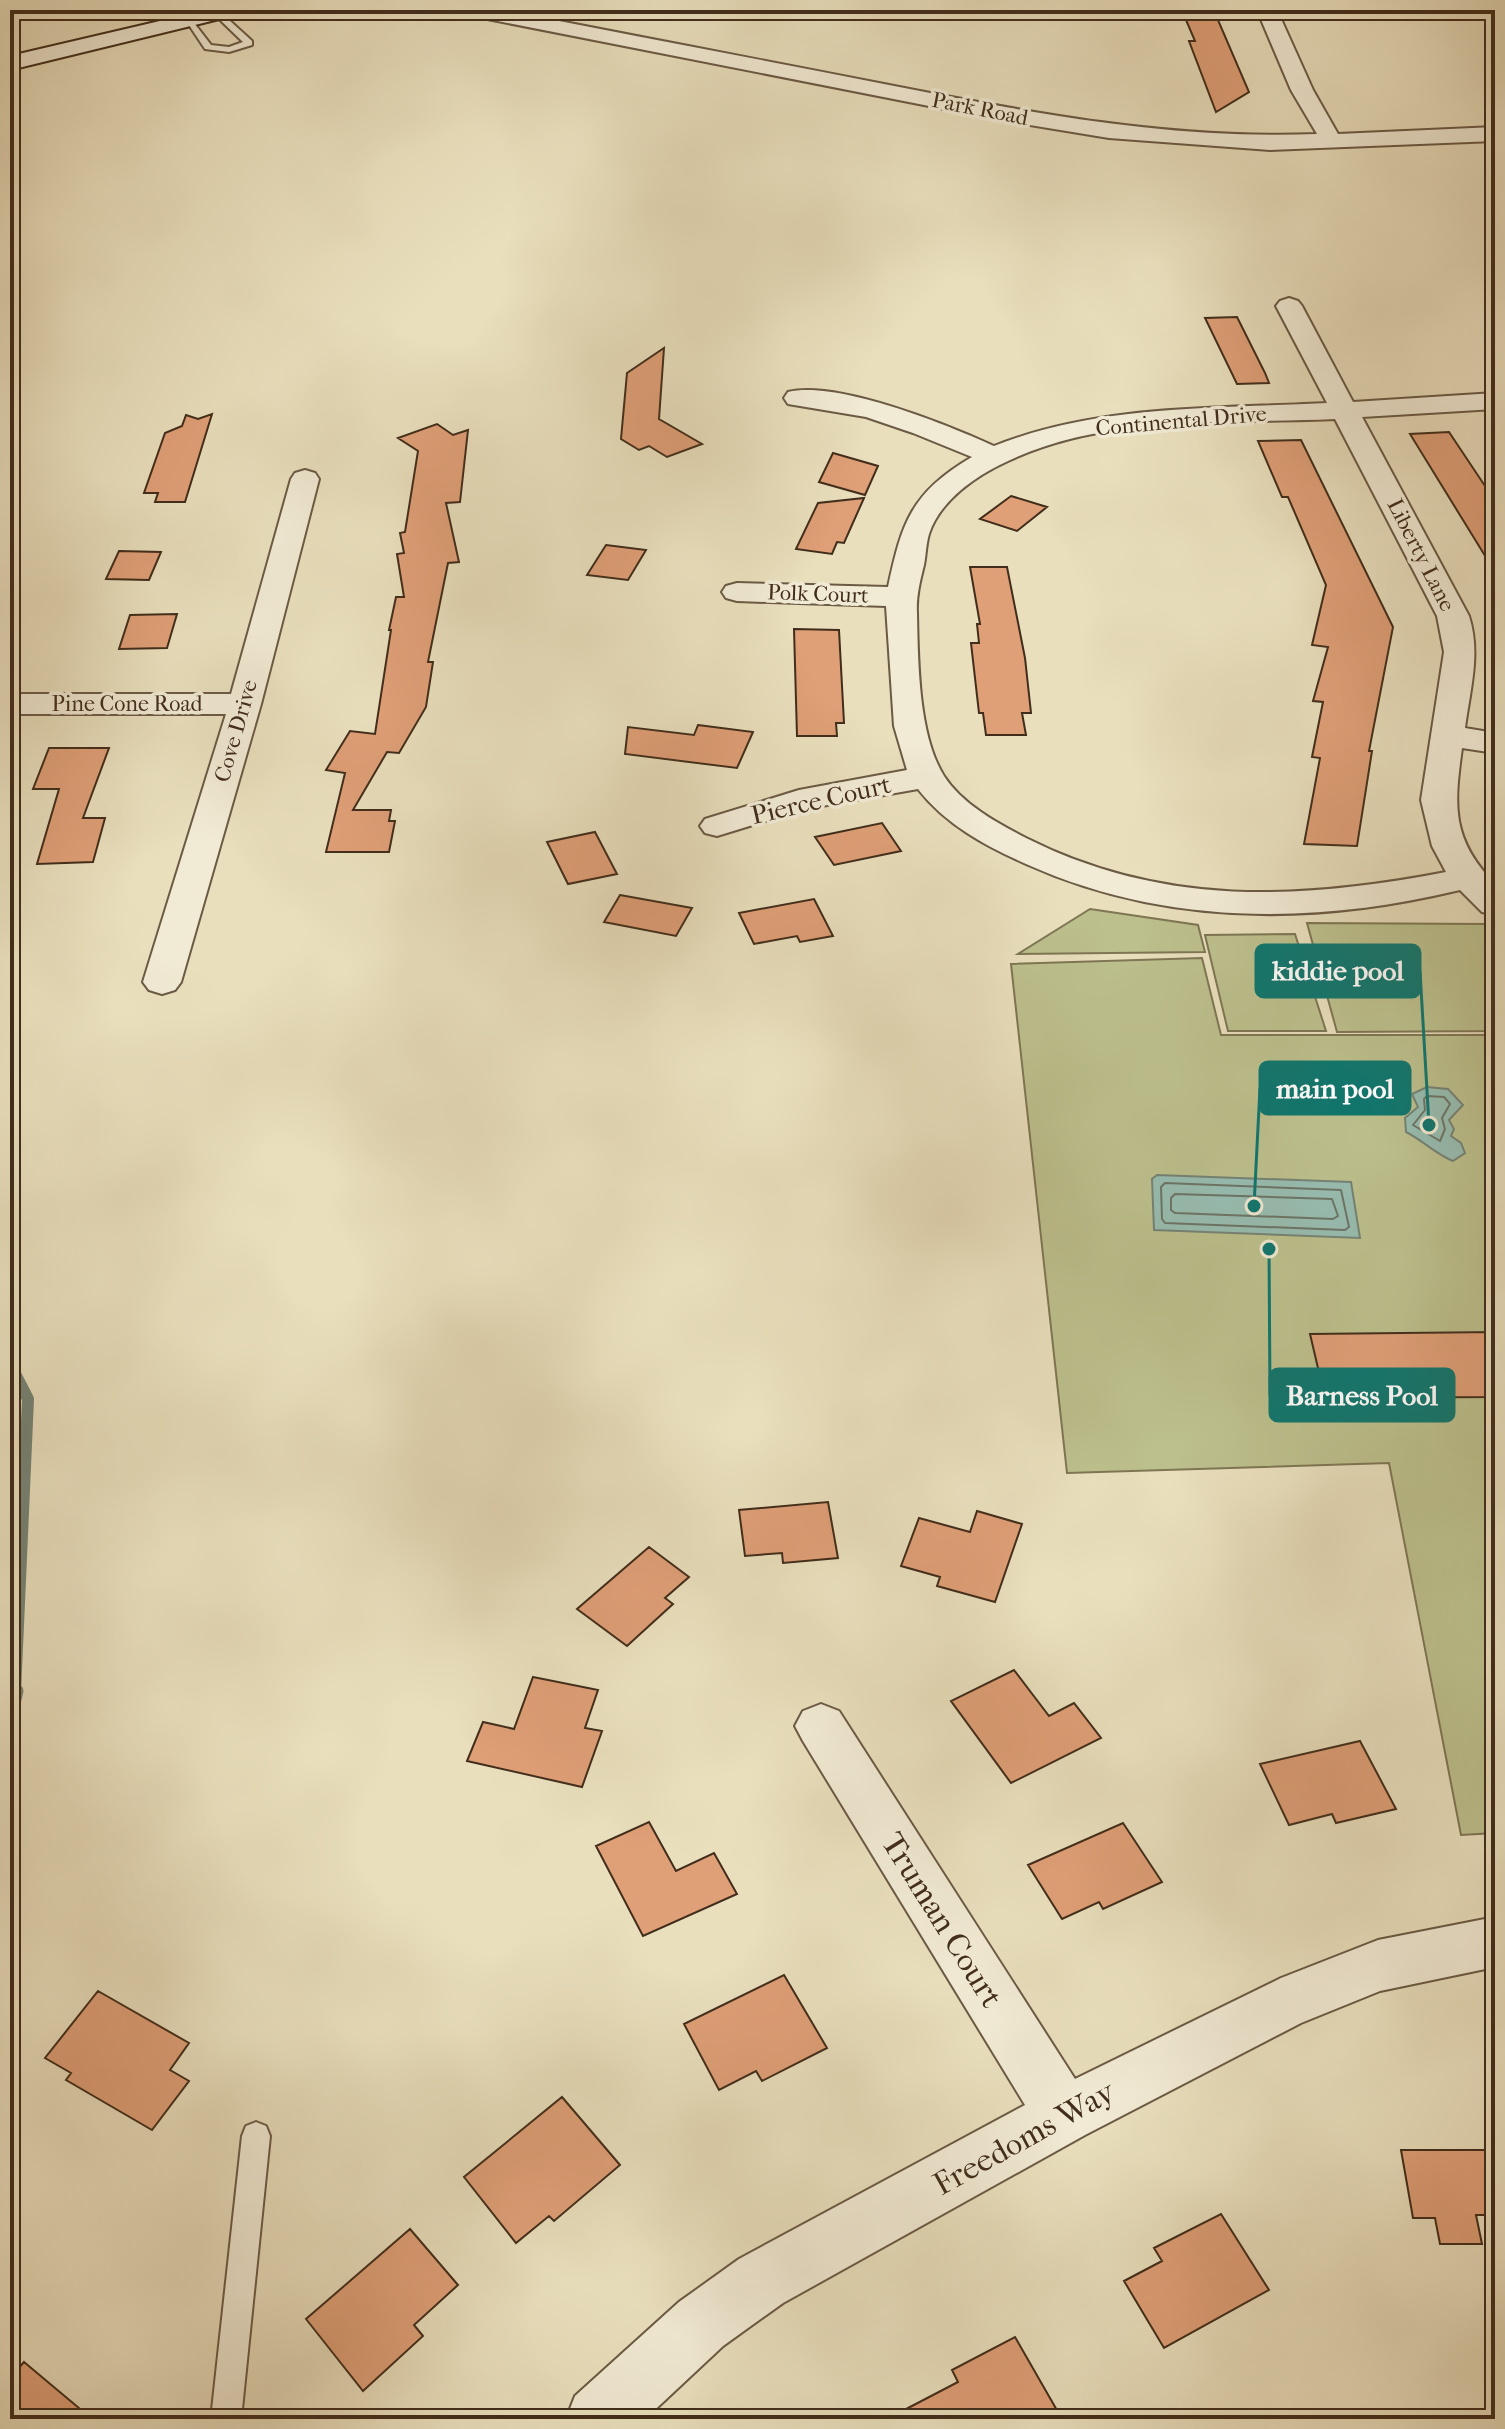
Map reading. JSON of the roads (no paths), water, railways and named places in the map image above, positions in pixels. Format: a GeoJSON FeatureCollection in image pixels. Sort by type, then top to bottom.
{"type":"FeatureCollection","features":[{"type":"Feature","properties":{"kind":"street","name":"Park Road"},"geometry":{"type":"LineString","coordinates":[[472,10],[1058,124],[1156,136],[1234,142],[1332,142],[1495,134]]}},
{"type":"Feature","properties":{"kind":"street"},"geometry":{"type":"LineString","coordinates":[[1267,10],[1302,90],[1332,142]]}},
{"type":"Feature","properties":{"kind":"street"},"geometry":{"type":"LineString","coordinates":[[10,63],[225,12]]}},
{"type":"Feature","properties":{"kind":"street","name":"Liberty Lane"},"geometry":{"type":"LineString","coordinates":[[1289,306],[1453,616],[1460,652],[1438,800],[1441,823],[1449,847],[1467,877],[1495,904]]}},
{"type":"Feature","properties":{"kind":"street"},"geometry":{"type":"LineString","coordinates":[[798,398],[840,403],[885,415],[936,431],[994,457]]}},
{"type":"Feature","properties":{"kind":"street","name":"Continental Drive"},"geometry":{"type":"LineString","coordinates":[[1467,877],[1376,894],[1267,906],[1224,905],[1139,893],[1098,882],[1005,841],[975,824],[942,796],[927,777],[912,741],[900,597],[914,535],[938,497],[994,457],[1062,434],[1115,424],[1495,401]]}},
{"type":"Feature","properties":{"kind":"street","name":"Cove Drive"},"geometry":{"type":"LineString","coordinates":[[162,982],[245,704],[305,479]]}},
{"type":"Feature","properties":{"kind":"street","name":"Polk Court"},"geometry":{"type":"LineString","coordinates":[[737,592],[900,597]]}},
{"type":"Feature","properties":{"kind":"street","name":"Pine Cone Road"},"geometry":{"type":"LineString","coordinates":[[10,704],[245,704]]}},
{"type":"Feature","properties":{"kind":"street"},"geometry":{"type":"LineString","coordinates":[[1449,736],[1495,743]]}},
{"type":"Feature","properties":{"kind":"street","name":"Pierce Court"},"geometry":{"type":"LineString","coordinates":[[717,826],[799,800],[927,777]]}},
{"type":"Feature","properties":{"kind":"street","name":"Truman Court"},"geometry":{"type":"LineString","coordinates":[[821,1726],[1064,2115]]}},
{"type":"Feature","properties":{"kind":"street","name":"Freedoms Way"},"geometry":{"type":"LineString","coordinates":[[598,2419],[701,2324],[761,2281],[1064,2115],[1188,2050],[1309,1993],[1378,1966],[1495,1942]]}},
{"type":"Feature","properties":{"kind":"lane"},"geometry":{"type":"LineString","coordinates":[[188,21],[213,49],[232,49],[249,43],[225,12]]}},
{"type":"Feature","properties":{"kind":"lane"},"geometry":{"type":"LineString","coordinates":[[226,2419],[256,2136]]}},
{"type":"Feature","properties":{"kind":"water"},"geometry":{"type":"Polygon","coordinates":[[[1427,1087],[1448,1089],[1463,1105],[1449,1120],[1454,1129],[1451,1136],[1461,1143],[1465,1153],[1453,1161],[1406,1132],[1405,1118],[1418,1107],[1412,1094],[1427,1087]]]}},
{"type":"Feature","properties":{"kind":"water"},"geometry":{"type":"Polygon","coordinates":[[[1157,1175],[1351,1182],[1360,1238],[1154,1230],[1152,1179],[1157,1175]]]}},
{"type":"Feature","properties":{"kind":"waterway"},"geometry":{"type":"LineString","coordinates":[[10,1364],[28,1399],[15,1693]]}},
{"type":"Feature","properties":{"kind":"waterway"},"geometry":{"type":"LineString","coordinates":[[10,1715],[16,1691]]}},
{"type":"Feature","properties":{"kind":"place","name":"kiddie pool"},"geometry":{"type":"Point","coordinates":[1429,1125]}},
{"type":"Feature","properties":{"kind":"place","name":"main pool"},"geometry":{"type":"Point","coordinates":[1254,1206]}},
{"type":"Feature","properties":{"kind":"place","name":"Barness Pool"},"geometry":{"type":"Point","coordinates":[1269,1249]}}]}
